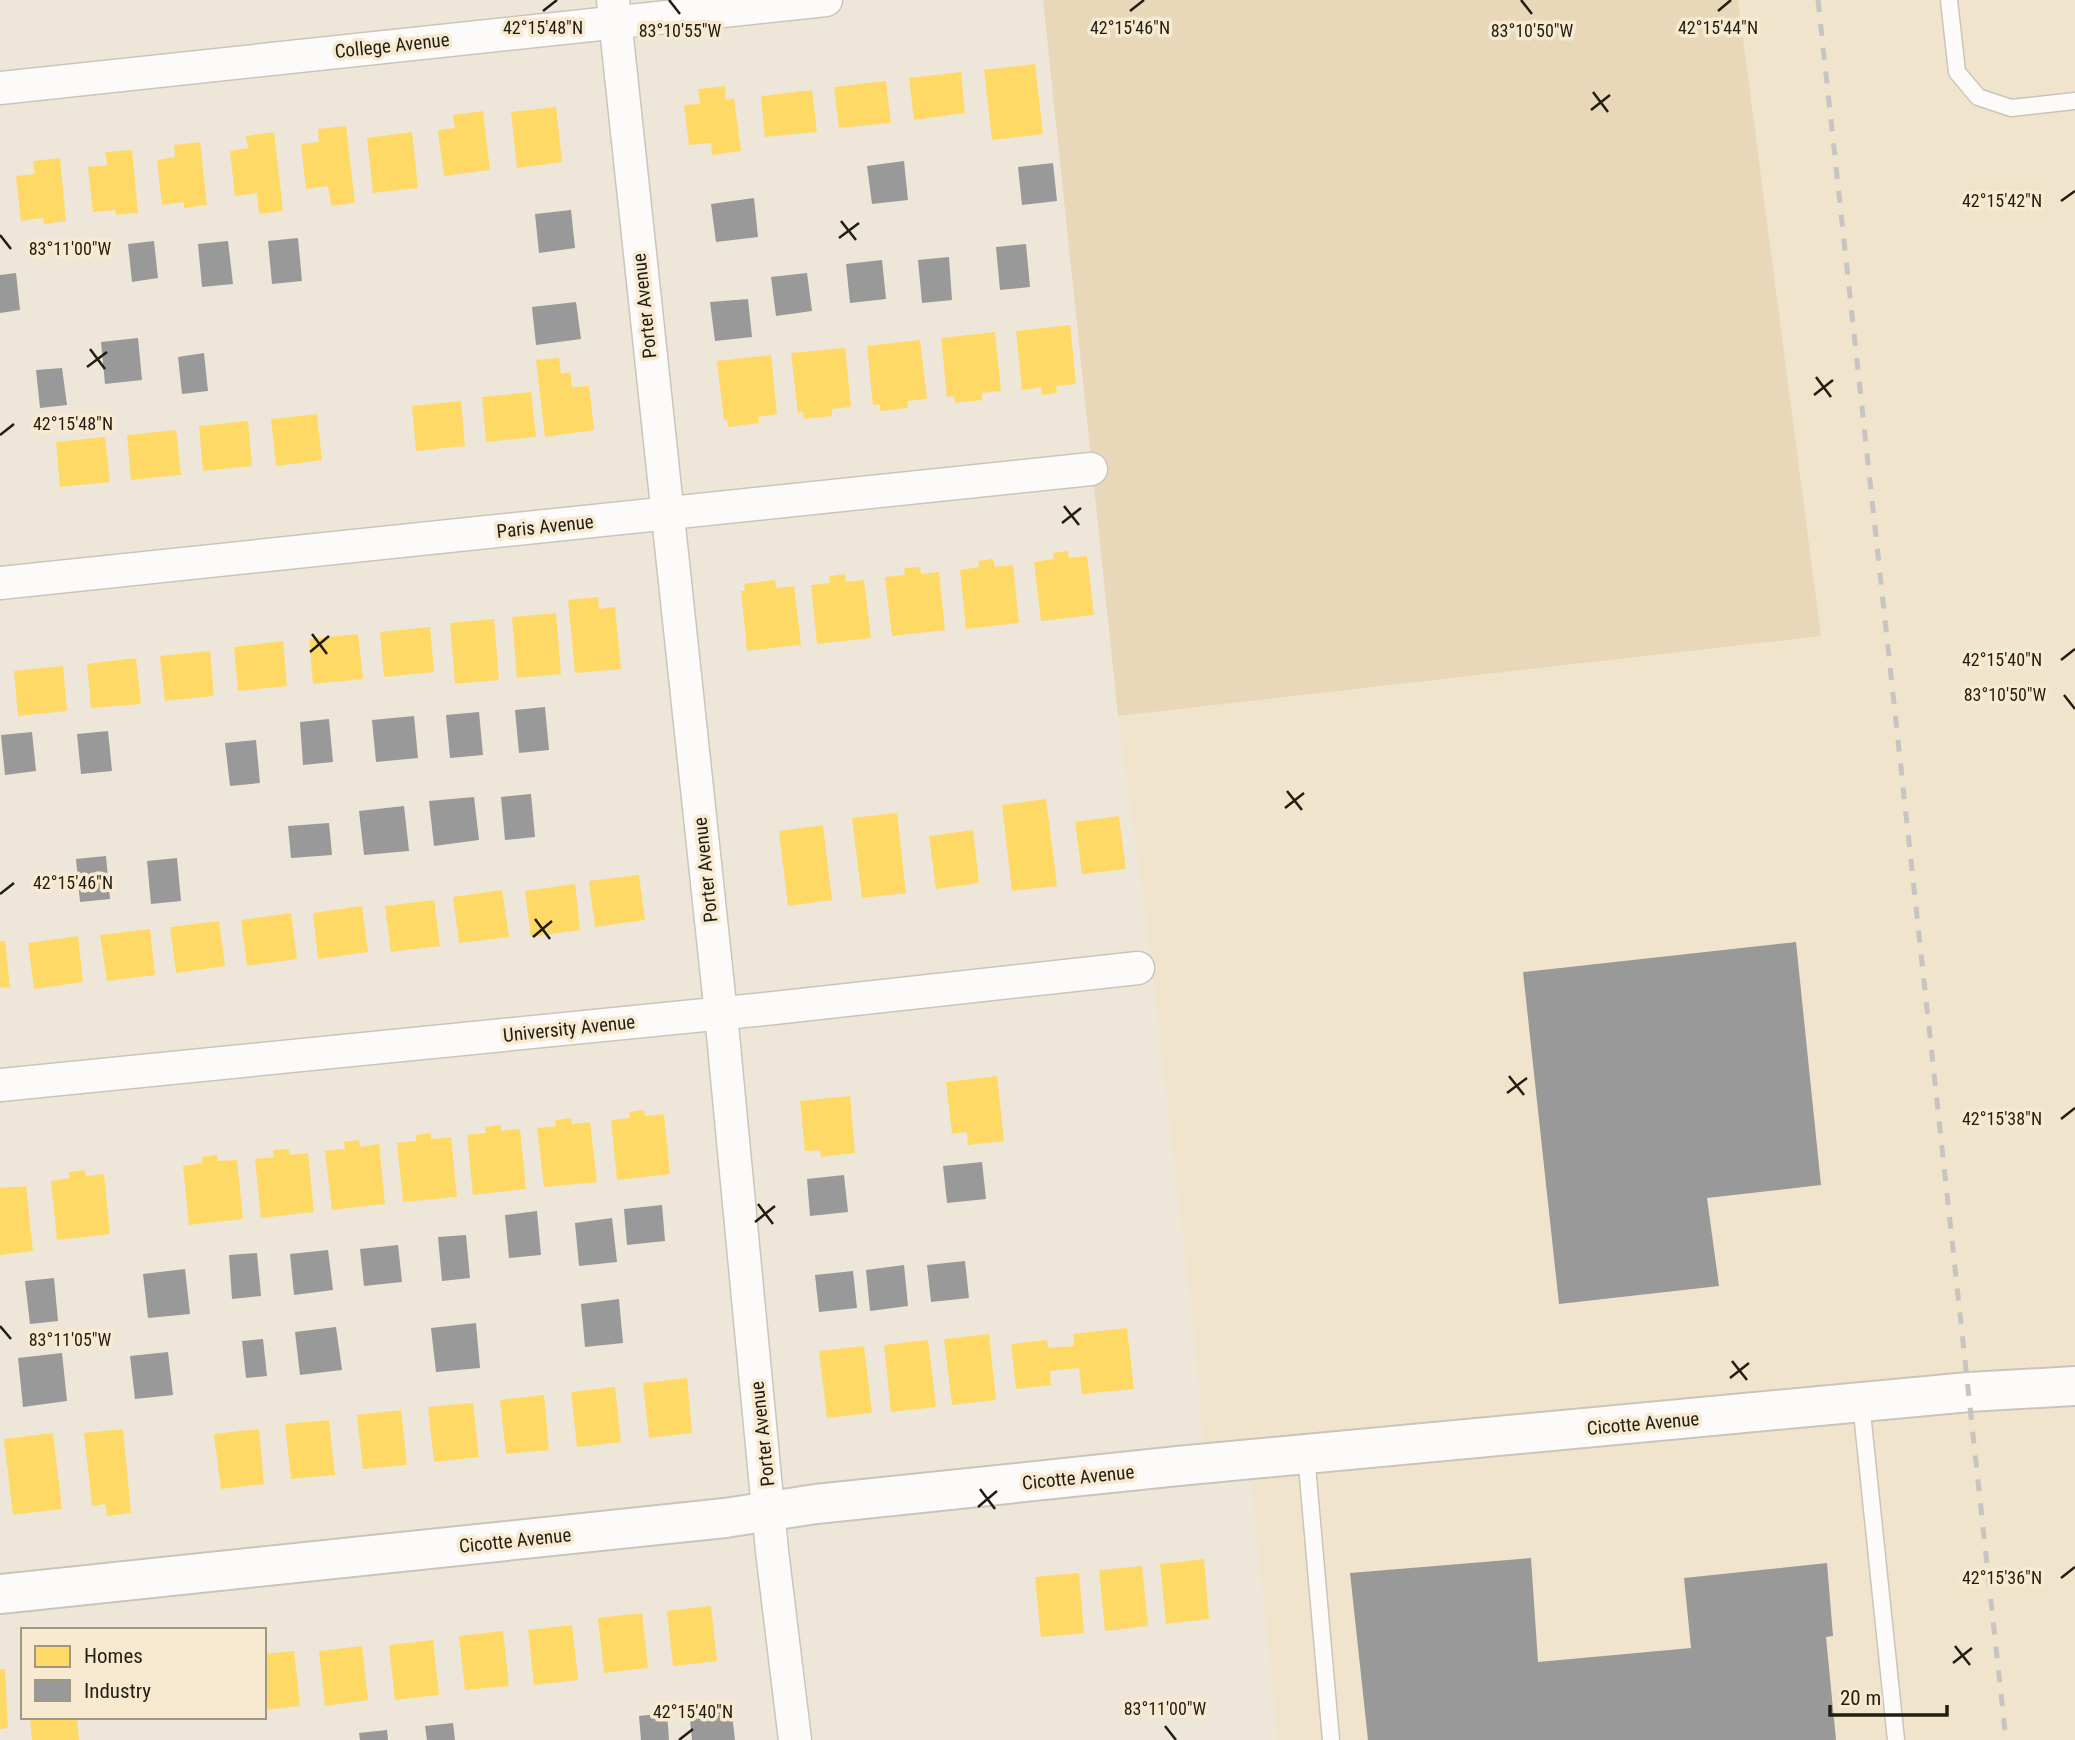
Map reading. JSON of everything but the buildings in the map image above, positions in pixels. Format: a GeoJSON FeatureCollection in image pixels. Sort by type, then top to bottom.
{"type":"FeatureCollection","features":[{"type":"Feature","properties":{"kind":"street","name":"College Avenue"},"geometry":{"type":"LineString","coordinates":[[0,88],[614,11],[662,19],[826,0]]}},
{"type":"Feature","properties":{"kind":"street","name":"Porter Avenue"},"geometry":{"type":"LineString","coordinates":[[614,11],[795,1740]]}},
{"type":"Feature","properties":{"kind":"street","name":"Paris Avenue"},"geometry":{"type":"LineString","coordinates":[[0,583],[1091,469]]}},
{"type":"Feature","properties":{"kind":"street","name":"University Avenue"},"geometry":{"type":"LineString","coordinates":[[0,1085],[720,1014],[1138,968]]}},
{"type":"Feature","properties":{"kind":"street","name":"Cicotte Avenue"},"geometry":{"type":"LineString","coordinates":[[0,1594],[1306,1454],[2075,1386]]}},
{"type":"Feature","properties":{"kind":"lane"},"geometry":{"type":"LineString","coordinates":[[1949,0],[1957,72],[1978,97],[2011,108],[2075,102]]}},
{"type":"Feature","properties":{"kind":"lane"},"geometry":{"type":"LineString","coordinates":[[1861,1403],[1896,1740]]}},
{"type":"Feature","properties":{"kind":"lane"},"geometry":{"type":"LineString","coordinates":[[1306,1454],[1331,1740]]}},
{"type":"Feature","properties":{"kind":"shaded area"},"geometry":{"type":"Polygon","coordinates":[[[1043,0],[1738,0],[1821,636],[1118,716],[1043,0]]]}},
{"type":"Feature","properties":{"kind":"shaded area"},"geometry":{"type":"Polygon","coordinates":[[[1738,0],[2075,0],[2075,1740],[1278,1740],[1249,1460],[1205,1464],[1195,1341],[1147,926],[1118,716],[1820,636],[1738,0]]]}},
{"type":"Feature","properties":{"kind":"railway"},"geometry":{"type":"LineString","coordinates":[[1818,0],[2006,1740]]}}]}
